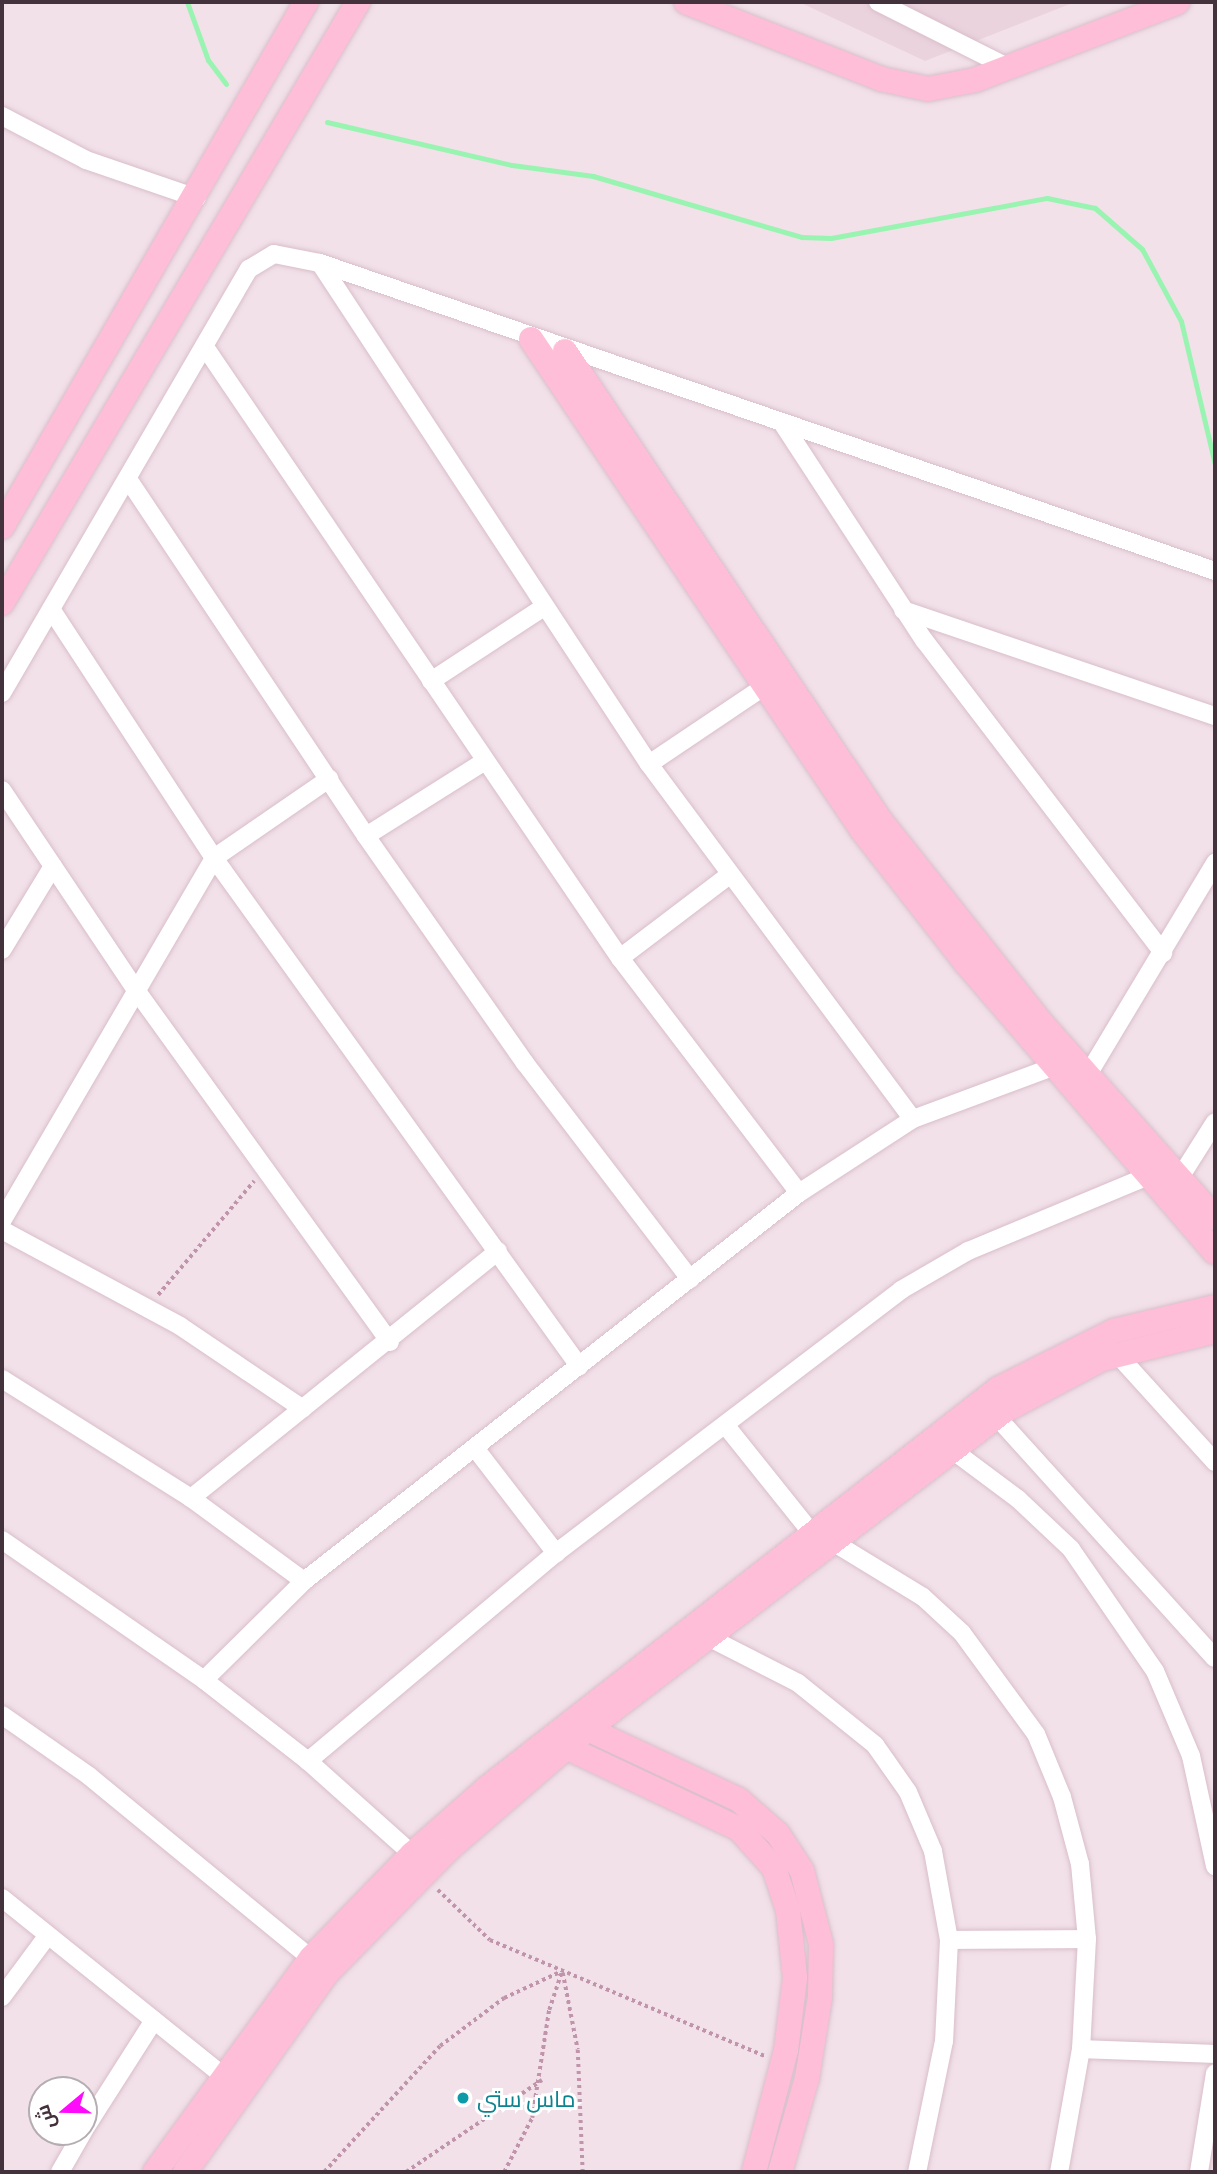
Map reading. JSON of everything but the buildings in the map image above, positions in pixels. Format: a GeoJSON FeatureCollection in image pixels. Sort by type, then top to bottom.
{"type":"FeatureCollection","features":[{"type":"Feature","properties":{"kind":"street"},"geometry":{"type":"LineString","coordinates":[[2,527],[197,198],[306,2]]}},
{"type":"Feature","properties":{"kind":"street"},"geometry":{"type":"LineString","coordinates":[[2,603],[358,2]]}},
{"type":"Feature","properties":{"kind":"street"},"geometry":{"type":"LineString","coordinates":[[686,2],[905,86],[948,87],[1009,68],[1178,2]]}},
{"type":"Feature","properties":{"kind":"street"},"geometry":{"type":"LineString","coordinates":[[878,2],[1009,68]]}},
{"type":"Feature","properties":{"kind":"street"},"geometry":{"type":"LineString","coordinates":[[2,116],[86,160],[235,211]]}},
{"type":"Feature","properties":{"kind":"street"},"geometry":{"type":"LineString","coordinates":[[2,693],[249,269],[262,259],[287,254],[320,263],[565,351],[1215,571]]}},
{"type":"Feature","properties":{"kind":"street"},"geometry":{"type":"LineString","coordinates":[[320,263],[649,764],[728,876],[913,1119]]}},
{"type":"Feature","properties":{"kind":"street"},"geometry":{"type":"LineString","coordinates":[[531,339],[762,688],[888,848],[1053,1067],[1146,1177],[1215,1252]]}},
{"type":"Feature","properties":{"kind":"street"},"geometry":{"type":"LineString","coordinates":[[205,347],[620,958],[799,1193]]}},
{"type":"Feature","properties":{"kind":"street"},"geometry":{"type":"LineString","coordinates":[[565,351],[888,848],[1087,1076],[1215,1217]]}},
{"type":"Feature","properties":{"kind":"street"},"geometry":{"type":"LineString","coordinates":[[783,425],[904,610],[1163,953]]}},
{"type":"Feature","properties":{"kind":"street"},"geometry":{"type":"LineString","coordinates":[[128,480],[366,836],[525,1063],[690,1279]]}},
{"type":"Feature","properties":{"kind":"street"},"geometry":{"type":"LineString","coordinates":[[431,681],[544,607]]}},
{"type":"Feature","properties":{"kind":"street"},"geometry":{"type":"LineString","coordinates":[[51,610],[214,858],[579,1366]]}},
{"type":"Feature","properties":{"kind":"street"},"geometry":{"type":"LineString","coordinates":[[904,610],[1215,716]]}},
{"type":"Feature","properties":{"kind":"street"},"geometry":{"type":"LineString","coordinates":[[649,764],[762,688]]}},
{"type":"Feature","properties":{"kind":"street"},"geometry":{"type":"LineString","coordinates":[[366,836],[485,761]]}},
{"type":"Feature","properties":{"kind":"street"},"geometry":{"type":"LineString","coordinates":[[2,1221],[214,858],[329,779]]}},
{"type":"Feature","properties":{"kind":"street"},"geometry":{"type":"LineString","coordinates":[[2,790],[136,990],[390,1342]]}},
{"type":"Feature","properties":{"kind":"street"},"geometry":{"type":"LineString","coordinates":[[1087,1076],[1215,863]]}},
{"type":"Feature","properties":{"kind":"street"},"geometry":{"type":"LineString","coordinates":[[2,950],[53,866]]}},
{"type":"Feature","properties":{"kind":"street"},"geometry":{"type":"LineString","coordinates":[[620,958],[728,876]]}},
{"type":"Feature","properties":{"kind":"street"},"geometry":{"type":"LineString","coordinates":[[204,1680],[304,1581],[799,1193],[913,1119],[1053,1067]]}},
{"type":"Feature","properties":{"kind":"street"},"geometry":{"type":"LineString","coordinates":[[1179,1178],[1215,1122]]}},
{"type":"Feature","properties":{"kind":"street"},"geometry":{"type":"LineString","coordinates":[[308,1761],[556,1553],[901,1290],[968,1251],[1146,1177]]}},
{"type":"Feature","properties":{"kind":"street"},"geometry":{"type":"LineString","coordinates":[[2,1230],[147,1308],[303,1409]]}},
{"type":"Feature","properties":{"kind":"street"},"geometry":{"type":"LineString","coordinates":[[191,1497],[390,1342],[498,1251]]}},
{"type":"Feature","properties":{"kind":"street"},"geometry":{"type":"LineString","coordinates":[[155,2172],[221,2074],[319,1966],[417,1865],[810,1531],[1036,1366],[1114,1331],[1215,1307]]}},
{"type":"Feature","properties":{"kind":"street"},"geometry":{"type":"LineString","coordinates":[[581,1726],[710,1638],[996,1416],[1117,1354],[1215,1331]]}},
{"type":"Feature","properties":{"kind":"street"},"geometry":{"type":"LineString","coordinates":[[1117,1354],[1215,1462]]}},
{"type":"Feature","properties":{"kind":"street"},"geometry":{"type":"LineString","coordinates":[[2,1379],[191,1497],[304,1581]]}},
{"type":"Feature","properties":{"kind":"street"},"geometry":{"type":"LineString","coordinates":[[996,1416],[1215,1658]]}},
{"type":"Feature","properties":{"kind":"street"},"geometry":{"type":"LineString","coordinates":[[726,1426],[810,1531]]}},
{"type":"Feature","properties":{"kind":"street"},"geometry":{"type":"LineString","coordinates":[[475,1448],[556,1553]]}},
{"type":"Feature","properties":{"kind":"street"},"geometry":{"type":"LineString","coordinates":[[951,1449],[1018,1499],[1070,1549],[1149,1661],[1191,1756],[1215,1866]]}},
{"type":"Feature","properties":{"kind":"street"},"geometry":{"type":"LineString","coordinates":[[2,1540],[204,1680],[308,1761],[417,1865]]}},
{"type":"Feature","properties":{"kind":"street"},"geometry":{"type":"LineString","coordinates":[[833,1542],[923,1597],[1007,1689],[1036,1734],[1062,1797],[1080,1864],[1087,1939],[1081,2049],[1059,2172]]}},
{"type":"Feature","properties":{"kind":"street"},"geometry":{"type":"LineString","coordinates":[[710,1638],[798,1683],[875,1745],[908,1792],[933,1851],[950,1940],[944,2041],[917,2172]]}},
{"type":"Feature","properties":{"kind":"street"},"geometry":{"type":"LineString","coordinates":[[2,1715],[89,1776],[319,1966]]}},
{"type":"Feature","properties":{"kind":"street"},"geometry":{"type":"LineString","coordinates":[[581,1726],[739,1800],[778,1833],[802,1871],[821,1944],[820,1997],[807,2078],[780,2172]]}},
{"type":"Feature","properties":{"kind":"street"},"geometry":{"type":"LineString","coordinates":[[559,1745],[695,1805],[761,1850],[780,1885],[794,1950],[783,2064],[754,2172]]}},
{"type":"Feature","properties":{"kind":"street"},"geometry":{"type":"LineString","coordinates":[[2,1898],[221,2074]]}},
{"type":"Feature","properties":{"kind":"street"},"geometry":{"type":"LineString","coordinates":[[2,1997],[48,1935]]}},
{"type":"Feature","properties":{"kind":"street"},"geometry":{"type":"LineString","coordinates":[[950,1940],[1087,1939]]}},
{"type":"Feature","properties":{"kind":"street"},"geometry":{"type":"LineString","coordinates":[[185,2172],[319,1966]]}},
{"type":"Feature","properties":{"kind":"street"},"geometry":{"type":"LineString","coordinates":[[98,2108],[154,2020]]}},
{"type":"Feature","properties":{"kind":"street"},"geometry":{"type":"LineString","coordinates":[[1081,2049],[1215,2054]]}},
{"type":"Feature","properties":{"kind":"street"},"geometry":{"type":"LineString","coordinates":[[1199,2172],[1215,2073]]}},
{"type":"Feature","properties":{"kind":"street"},"geometry":{"type":"LineString","coordinates":[[60,2172],[75,2146]]}},
{"type":"Feature","properties":{"kind":"path"},"geometry":{"type":"LineString","coordinates":[[147,1308],[264,1168]]}},
{"type":"Feature","properties":{"kind":"path"},"geometry":{"type":"LineString","coordinates":[[417,1865],[490,1940],[783,2064]]}},
{"type":"Feature","properties":{"kind":"path"},"geometry":{"type":"LineString","coordinates":[[504,2172],[532,2118],[542,2080],[549,2010],[562,1971]]}},
{"type":"Feature","properties":{"kind":"path"},"geometry":{"type":"LineString","coordinates":[[324,2172],[439,2046],[504,1998],[562,1971]]}},
{"type":"Feature","properties":{"kind":"path"},"geometry":{"type":"LineString","coordinates":[[562,1971],[578,2050],[583,2172]]}},
{"type":"Feature","properties":{"kind":"path"},"geometry":{"type":"LineString","coordinates":[[406,2172],[542,2080]]}},
{"type":"Feature","properties":{"kind":"shaded area"},"geometry":{"type":"Polygon","coordinates":[[[799,2],[1075,2],[925,61],[799,2]]]}},
{"type":"Feature","properties":{"kind":"waterway"},"geometry":{"type":"LineString","coordinates":[[187,2],[208,60],[226,84]]}},
{"type":"Feature","properties":{"kind":"waterway"},"geometry":{"type":"LineString","coordinates":[[327,122],[512,165],[593,176],[802,237],[831,238],[1047,198],[1095,208],[1142,249],[1181,321],[1215,465]]}},
{"type":"Feature","properties":{"kind":"place","name":"ماس ستي"},"geometry":{"type":"Point","coordinates":[463,2098]}}]}
